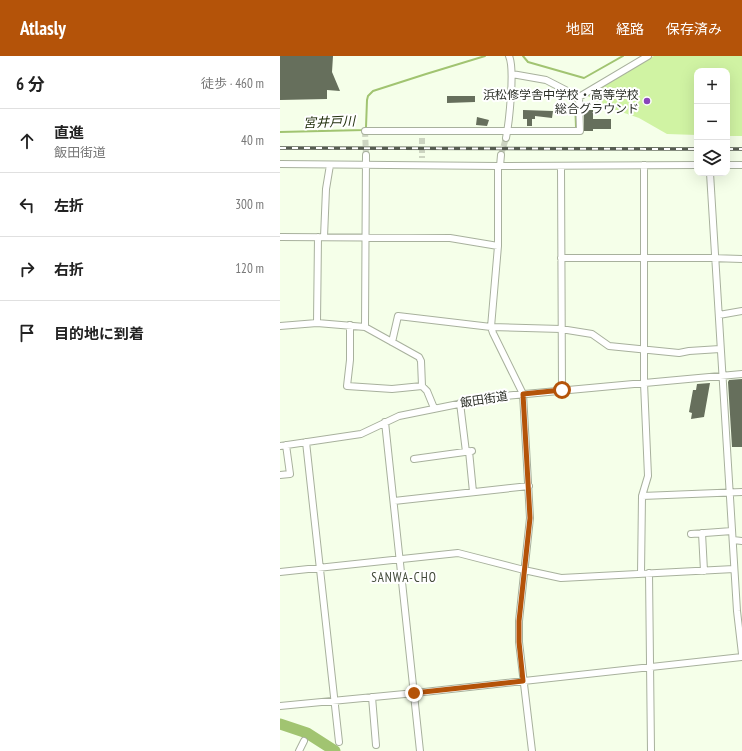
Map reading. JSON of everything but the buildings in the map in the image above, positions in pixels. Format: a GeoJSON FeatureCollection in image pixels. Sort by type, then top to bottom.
{"type":"FeatureCollection","features":[{"type":"Feature","properties":{"kind":"street"},"geometry":{"type":"LineString","coordinates":[[506,138],[512,74],[511,60],[509,56]]}},
{"type":"Feature","properties":{"kind":"street"},"geometry":{"type":"LineString","coordinates":[[579,97],[648,56]]}},
{"type":"Feature","properties":{"kind":"street"},"geometry":{"type":"LineString","coordinates":[[512,74],[546,80],[579,97]]}},
{"type":"Feature","properties":{"kind":"street"},"geometry":{"type":"LineString","coordinates":[[366,131],[422,134],[507,130],[580,131],[579,97]]}},
{"type":"Feature","properties":{"kind":"street"},"geometry":{"type":"LineString","coordinates":[[365,327],[366,155]]}},
{"type":"Feature","properties":{"kind":"street"},"geometry":{"type":"LineString","coordinates":[[501,155],[499,166],[498,246],[491,327],[492,333],[523,394],[530,518],[519,621],[519,642],[532,751]]}},
{"type":"Feature","properties":{"kind":"street"},"geometry":{"type":"LineString","coordinates":[[422,158],[422,166]]}},
{"type":"Feature","properties":{"kind":"street"},"geometry":{"type":"LineString","coordinates":[[280,164],[422,166],[694,165]]}},
{"type":"Feature","properties":{"kind":"street"},"geometry":{"type":"LineString","coordinates":[[317,323],[321,237],[330,165]]}},
{"type":"Feature","properties":{"kind":"street"},"geometry":{"type":"LineString","coordinates":[[641,574],[642,496],[648,476],[644,383],[644,165]]}},
{"type":"Feature","properties":{"kind":"street"},"geometry":{"type":"LineString","coordinates":[[730,165],[742,165]]}},
{"type":"Feature","properties":{"kind":"street"},"geometry":{"type":"LineString","coordinates":[[562,166],[562,390]]}},
{"type":"Feature","properties":{"kind":"street"},"geometry":{"type":"LineString","coordinates":[[280,706],[650,668],[742,655],[734,569],[710,176]]}},
{"type":"Feature","properties":{"kind":"street"},"geometry":{"type":"LineString","coordinates":[[280,236],[450,238],[498,246]]}},
{"type":"Feature","properties":{"kind":"street"},"geometry":{"type":"LineString","coordinates":[[561,258],[742,259]]}},
{"type":"Feature","properties":{"kind":"street"},"geometry":{"type":"LineString","coordinates":[[719,315],[742,312]]}},
{"type":"Feature","properties":{"kind":"street"},"geometry":{"type":"LineString","coordinates":[[392,342],[398,316],[491,327],[561,329],[592,334],[608,346],[679,353],[720,349]]}},
{"type":"Feature","properties":{"kind":"street"},"geometry":{"type":"LineString","coordinates":[[280,326],[317,323],[365,327],[419,357],[421,361],[422,386],[427,391],[434,408]]}},
{"type":"Feature","properties":{"kind":"street"},"geometry":{"type":"LineString","coordinates":[[350,325],[350,360],[347,386],[392,389],[422,386]]}},
{"type":"Feature","properties":{"kind":"street","name":"飯田街道"},"geometry":{"type":"LineString","coordinates":[[283,445],[361,434],[399,416],[493,397],[742,374]]}},
{"type":"Feature","properties":{"kind":"street"},"geometry":{"type":"LineString","coordinates":[[460,403],[469,451],[473,492]]}},
{"type":"Feature","properties":{"kind":"street"},"geometry":{"type":"LineString","coordinates":[[385,422],[401,559],[420,751]]}},
{"type":"Feature","properties":{"kind":"street"},"geometry":{"type":"LineString","coordinates":[[306,442],[339,742]]}},
{"type":"Feature","properties":{"kind":"street"},"geometry":{"type":"LineString","coordinates":[[280,475],[290,474],[283,445]]}},
{"type":"Feature","properties":{"kind":"street"},"geometry":{"type":"LineString","coordinates":[[414,459],[469,451]]}},
{"type":"Feature","properties":{"kind":"street"},"geometry":{"type":"LineString","coordinates":[[394,501],[529,486]]}},
{"type":"Feature","properties":{"kind":"street"},"geometry":{"type":"LineString","coordinates":[[642,496],[742,492]]}},
{"type":"Feature","properties":{"kind":"street"},"geometry":{"type":"LineString","coordinates":[[691,534],[732,531]]}},
{"type":"Feature","properties":{"kind":"street"},"geometry":{"type":"LineString","coordinates":[[702,533],[704,570]]}},
{"type":"Feature","properties":{"kind":"street"},"geometry":{"type":"LineString","coordinates":[[733,540],[742,541]]}},
{"type":"Feature","properties":{"kind":"street"},"geometry":{"type":"LineString","coordinates":[[280,572],[458,553],[561,578],[734,569]]}},
{"type":"Feature","properties":{"kind":"street"},"geometry":{"type":"LineString","coordinates":[[648,574],[651,751]]}},
{"type":"Feature","properties":{"kind":"street"},"geometry":{"type":"LineString","coordinates":[[372,697],[376,745]]}},
{"type":"Feature","properties":{"kind":"street"},"geometry":{"type":"LineString","coordinates":[[299,751],[304,741]]}},
{"type":"Feature","properties":{"kind":"green space","name":"浜松修学舎中学校・高等学校 総合グラウンド"},"geometry":{"type":"Polygon","coordinates":[[[654,56],[742,56],[742,136],[730,136],[730,68],[694,68],[694,135],[667,134],[639,118],[607,107],[586,95],[654,56]]]}},
{"type":"Feature","properties":{"kind":"waterway","name":"宮井戸川"},"geometry":{"type":"LineString","coordinates":[[280,132],[364,130],[366,127],[367,100],[368,96],[373,91],[485,56]]}},
{"type":"Feature","properties":{"kind":"waterway","name":"宮井戸川"},"geometry":{"type":"LineString","coordinates":[[523,56],[528,62],[584,78],[623,56]]}},
{"type":"Feature","properties":{"kind":"waterway"},"geometry":{"type":"LineString","coordinates":[[575,100],[576,127]]}},
{"type":"Feature","properties":{"kind":"waterway"},"geometry":{"type":"LineString","coordinates":[[280,724],[307,733],[335,751]]}},
{"type":"Feature","properties":{"kind":"tunnel"},"geometry":{"type":"LineString","coordinates":[[365,131],[366,155]]}},
{"type":"Feature","properties":{"kind":"tunnel"},"geometry":{"type":"LineString","coordinates":[[422,138],[422,158]]}},
{"type":"Feature","properties":{"kind":"tunnel"},"geometry":{"type":"LineString","coordinates":[[501,155],[506,138]]}},
{"type":"Feature","properties":{"kind":"railway"},"geometry":{"type":"LineString","coordinates":[[280,148],[694,149]]}},
{"type":"Feature","properties":{"kind":"railway"},"geometry":{"type":"LineString","coordinates":[[730,149],[742,149]]}},
{"type":"Feature","properties":{"kind":"place","name":"浜松修学舎中学校・高等学校 総合グラウンド"},"geometry":{"type":"Point","coordinates":[647,101]}},
{"type":"Feature","properties":{"kind":"district","name":"SANWA-CHO"},"geometry":{"type":"Point","coordinates":[404,577]}},
{"type":"Feature","properties":{"kind":"route"},"geometry":{"type":"LineString","coordinates":[[414,693],[523,681],[519,642],[519,621],[530,518],[523,394],[562,390]]}}]}
